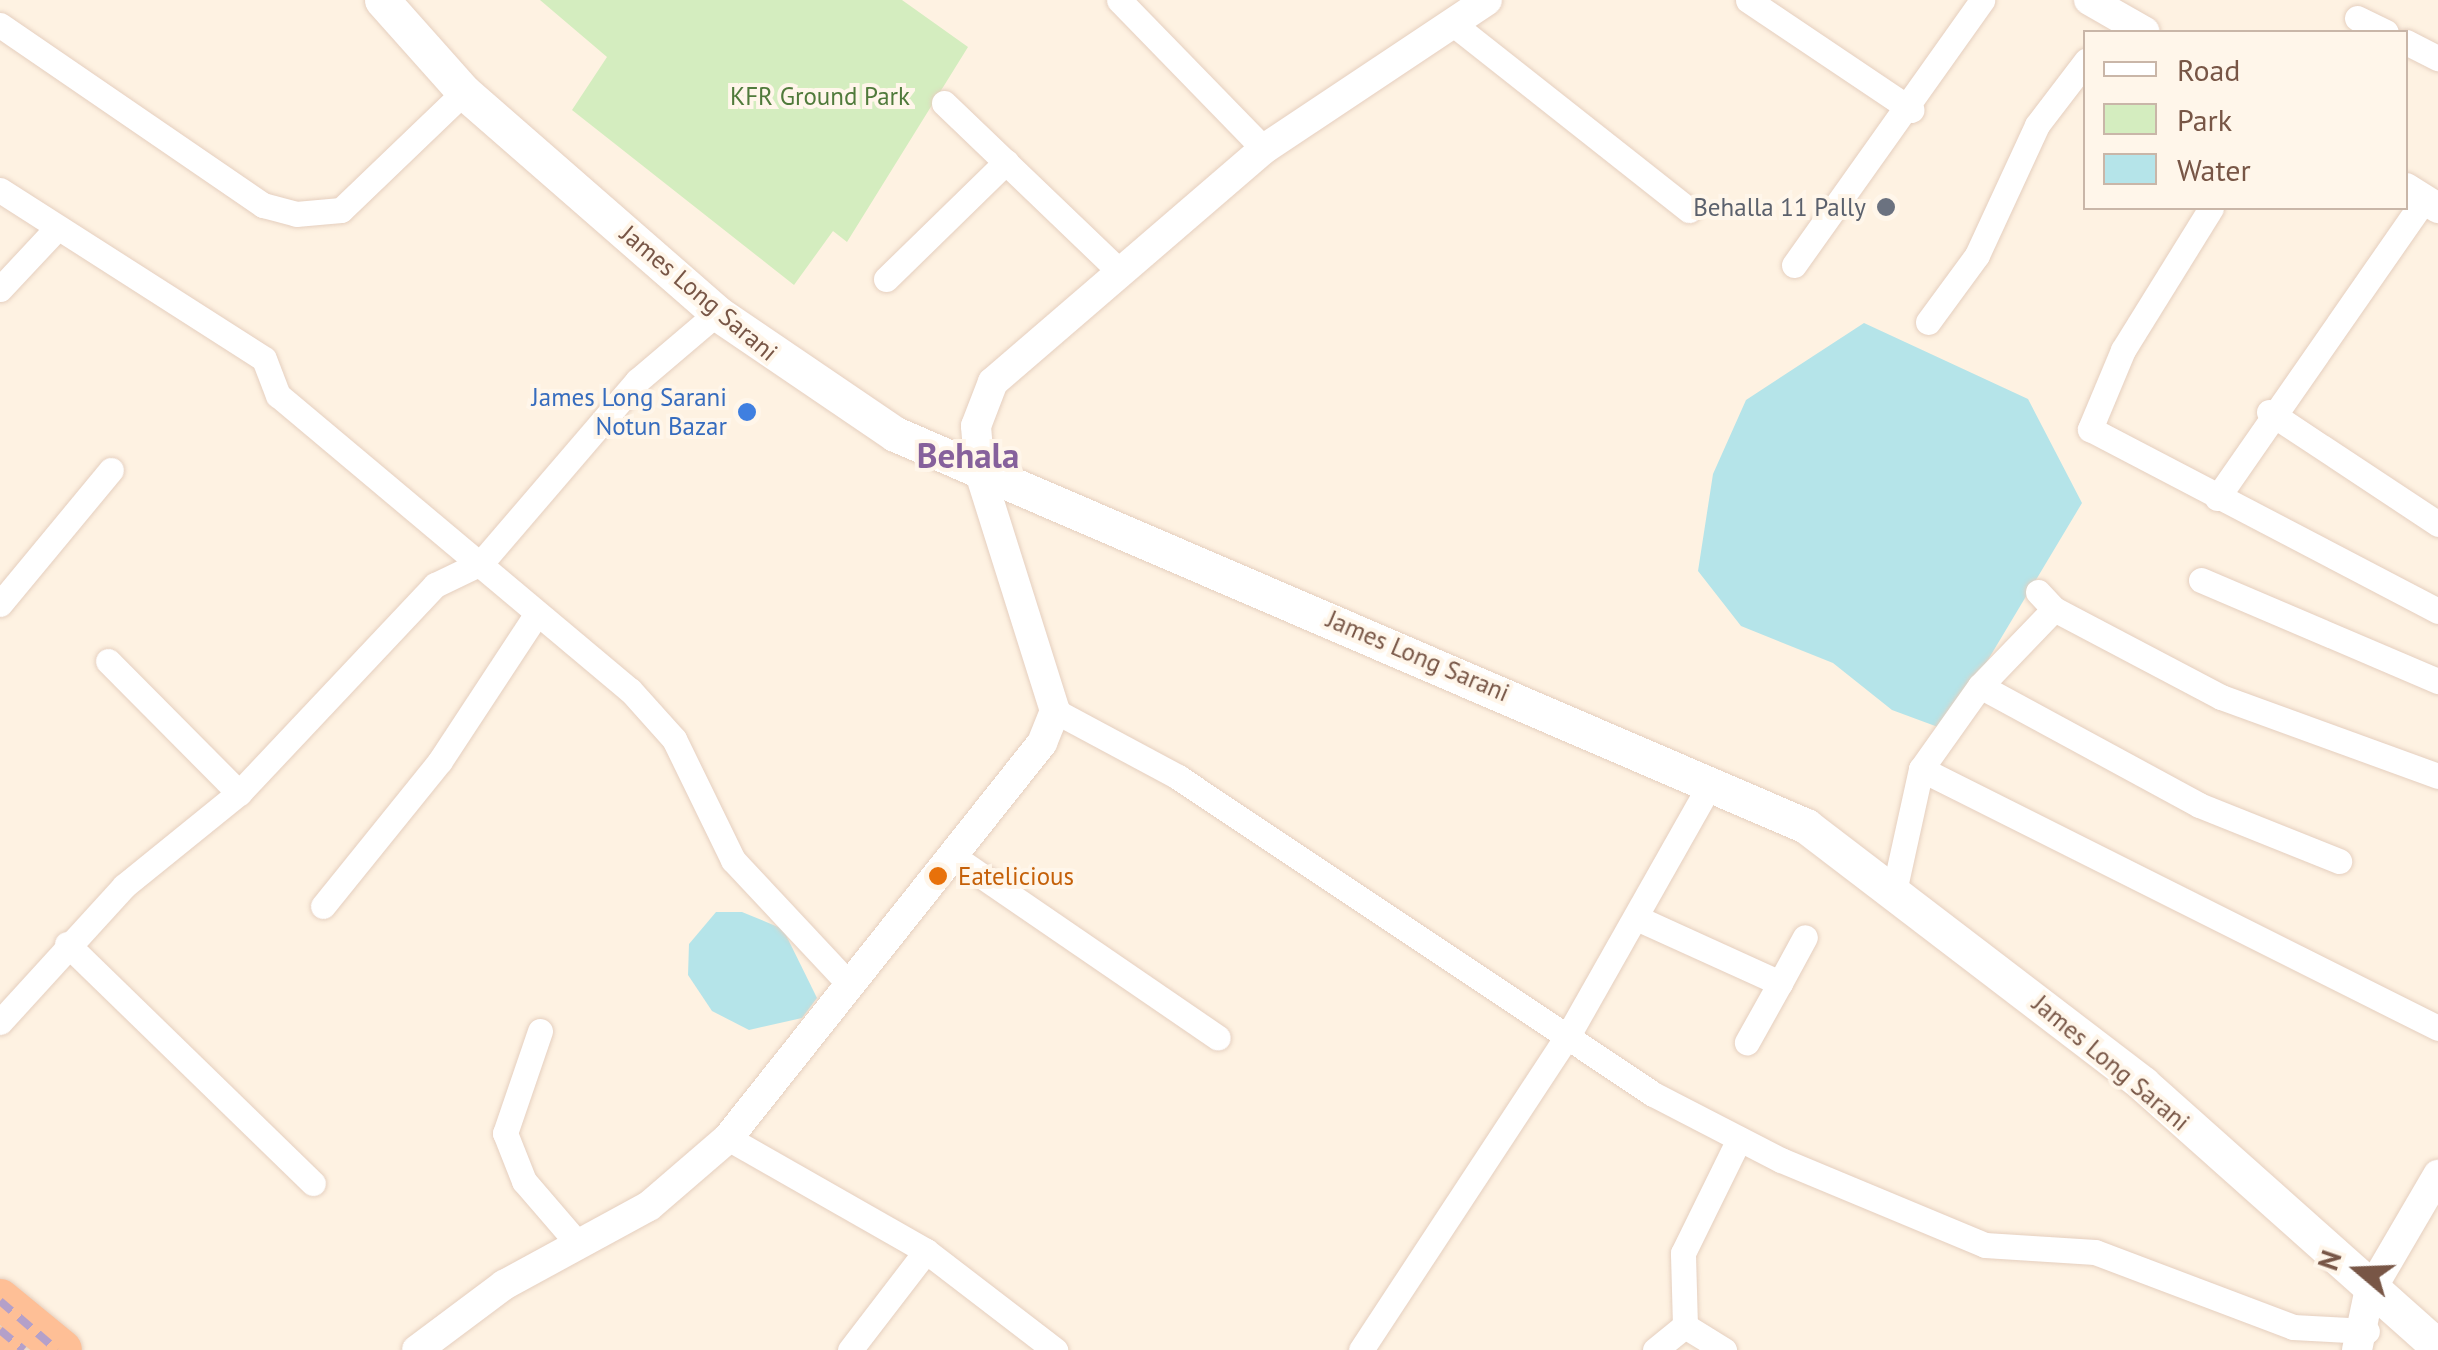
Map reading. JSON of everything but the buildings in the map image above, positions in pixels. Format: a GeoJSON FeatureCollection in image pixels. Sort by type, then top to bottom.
{"type":"FeatureCollection","features":[{"type":"Feature","properties":{"kind":"highway"},"geometry":{"type":"LineString","coordinates":[[0,1300],[62,1350]]}},
{"type":"Feature","properties":{"kind":"main road","name":"James Long Sarani"},"geometry":{"type":"LineString","coordinates":[[382,0],[464,92],[717,312],[816,388],[980,474],[1712,782],[1806,826],[1895,887],[2142,1084],[2369,1292],[2438,1347]]}},
{"type":"Feature","properties":{"kind":"street"},"geometry":{"type":"LineString","coordinates":[[1119,0],[1264,149]]}},
{"type":"Feature","properties":{"kind":"street"},"geometry":{"type":"LineString","coordinates":[[417,1350],[472,1305],[649,1206],[728,1138],[848,984],[957,859],[1042,744],[1054,711],[980,474],[976,426],[993,382],[1264,149],[1486,0]]}},
{"type":"Feature","properties":{"kind":"street"},"geometry":{"type":"LineString","coordinates":[[1748,0],[1912,110]]}},
{"type":"Feature","properties":{"kind":"street"},"geometry":{"type":"LineString","coordinates":[[1794,265],[1912,110],[1982,0]]}},
{"type":"Feature","properties":{"kind":"street"},"geometry":{"type":"LineString","coordinates":[[2089,0],[2124,28]]}},
{"type":"Feature","properties":{"kind":"street"},"geometry":{"type":"LineString","coordinates":[[2358,18],[2382,30]]}},
{"type":"Feature","properties":{"kind":"street"},"geometry":{"type":"LineString","coordinates":[[1452,23],[1689,210]]}},
{"type":"Feature","properties":{"kind":"street"},"geometry":{"type":"LineString","coordinates":[[0,25],[263,204],[296,214],[341,210],[464,92]]}},
{"type":"Feature","properties":{"kind":"street"},"geometry":{"type":"LineString","coordinates":[[2408,43],[2438,58]]}},
{"type":"Feature","properties":{"kind":"street"},"geometry":{"type":"LineString","coordinates":[[1928,322],[1977,256],[2037,125],[2083,65]]}},
{"type":"Feature","properties":{"kind":"street"},"geometry":{"type":"LineString","coordinates":[[944,103],[1120,272]]}},
{"type":"Feature","properties":{"kind":"street"},"geometry":{"type":"LineString","coordinates":[[886,279],[1006,162]]}},
{"type":"Feature","properties":{"kind":"street"},"geometry":{"type":"LineString","coordinates":[[0,190],[264,359],[278,395],[481,563],[534,618],[630,690],[674,739],[703,786],[716,836],[848,984]]}},
{"type":"Feature","properties":{"kind":"street"},"geometry":{"type":"LineString","coordinates":[[2218,498],[2269,412],[2423,199]]}},
{"type":"Feature","properties":{"kind":"street"},"geometry":{"type":"LineString","coordinates":[[2210,210],[2087,420],[2100,438],[2438,611]]}},
{"type":"Feature","properties":{"kind":"street"},"geometry":{"type":"LineString","coordinates":[[0,289],[57,228]]}},
{"type":"Feature","properties":{"kind":"street"},"geometry":{"type":"LineString","coordinates":[[0,1022],[67,944],[239,793],[435,584],[481,563],[637,381],[717,312]]}},
{"type":"Feature","properties":{"kind":"street"},"geometry":{"type":"LineString","coordinates":[[2269,412],[2438,524]]}},
{"type":"Feature","properties":{"kind":"street"},"geometry":{"type":"LineString","coordinates":[[0,604],[112,470]]}},
{"type":"Feature","properties":{"kind":"street"},"geometry":{"type":"LineString","coordinates":[[2202,580],[2438,681]]}},
{"type":"Feature","properties":{"kind":"street"},"geometry":{"type":"LineString","coordinates":[[1895,887],[1922,769],[2046,600],[2220,696],[2438,776]]}},
{"type":"Feature","properties":{"kind":"street"},"geometry":{"type":"LineString","coordinates":[[323,906],[440,762],[534,618]]}},
{"type":"Feature","properties":{"kind":"street"},"geometry":{"type":"LineString","coordinates":[[108,661],[239,793]]}},
{"type":"Feature","properties":{"kind":"street"},"geometry":{"type":"LineString","coordinates":[[1980,686],[2199,805],[2339,861]]}},
{"type":"Feature","properties":{"kind":"street"},"geometry":{"type":"LineString","coordinates":[[1054,711],[1178,777],[1570,1032],[1654,1094],[1739,1138],[1985,1245],[2095,1252],[2293,1327],[2362,1340],[2369,1292],[2438,1175]]}},
{"type":"Feature","properties":{"kind":"street"},"geometry":{"type":"LineString","coordinates":[[1922,769],[2438,1028]]}},
{"type":"Feature","properties":{"kind":"street"},"geometry":{"type":"LineString","coordinates":[[1361,1350],[1570,1032],[1639,919],[1712,782]]}},
{"type":"Feature","properties":{"kind":"street"},"geometry":{"type":"LineString","coordinates":[[957,859],[1218,1038]]}},
{"type":"Feature","properties":{"kind":"street"},"geometry":{"type":"LineString","coordinates":[[1639,919],[1780,983]]}},
{"type":"Feature","properties":{"kind":"street"},"geometry":{"type":"LineString","coordinates":[[1747,1042],[1804,937]]}},
{"type":"Feature","properties":{"kind":"street"},"geometry":{"type":"LineString","coordinates":[[67,944],[313,1183]]}},
{"type":"Feature","properties":{"kind":"street"},"geometry":{"type":"LineString","coordinates":[[540,1031],[504,1133],[524,1182],[579,1245]]}},
{"type":"Feature","properties":{"kind":"street"},"geometry":{"type":"LineString","coordinates":[[728,1138],[926,1251],[1055,1350]]}},
{"type":"Feature","properties":{"kind":"street"},"geometry":{"type":"LineString","coordinates":[[1686,1326],[1683,1253],[1739,1138]]}},
{"type":"Feature","properties":{"kind":"street"},"geometry":{"type":"LineString","coordinates":[[850,1350],[926,1251]]}},
{"type":"Feature","properties":{"kind":"street"},"geometry":{"type":"LineString","coordinates":[[1655,1350],[1686,1326]]}},
{"type":"Feature","properties":{"kind":"street"},"geometry":{"type":"LineString","coordinates":[[1686,1326],[1724,1350]]}},
{"type":"Feature","properties":{"kind":"green space","name":"KFR Ground Park"},"geometry":{"type":"Polygon","coordinates":[[[540,0],[902,0],[968,47],[847,242],[833,231],[794,285],[572,110],[607,57],[540,0]]]}},
{"type":"Feature","properties":{"kind":"water"},"geometry":{"type":"Polygon","coordinates":[[[1864,323],[2028,399],[2082,503],[1946,730],[1892,710],[1833,663],[1741,626],[1698,571],[1713,474],[1746,400],[1864,323]]]}},
{"type":"Feature","properties":{"kind":"water"},"geometry":{"type":"Polygon","coordinates":[[[716,912],[742,912],[783,929],[817,998],[802,1018],[749,1030],[712,1011],[688,975],[689,944],[716,912]]]}},
{"type":"Feature","properties":{"kind":"railway"},"geometry":{"type":"LineString","coordinates":[[0,1301],[57,1350]]}},
{"type":"Feature","properties":{"kind":"railway"},"geometry":{"type":"LineString","coordinates":[[0,1330],[24,1350]]}},
{"type":"Feature","properties":{"kind":"place","name":"Behalla 11 Pally"},"geometry":{"type":"Point","coordinates":[1886,207]}},
{"type":"Feature","properties":{"kind":"place","name":"James Long Sarani Notun Bazar"},"geometry":{"type":"Point","coordinates":[747,412]}},
{"type":"Feature","properties":{"kind":"place","name":"Eatelicious"},"geometry":{"type":"Point","coordinates":[938,876]}},
{"type":"Feature","properties":{"kind":"district","name":"Behala"},"geometry":{"type":"Point","coordinates":[968,455]}}]}
